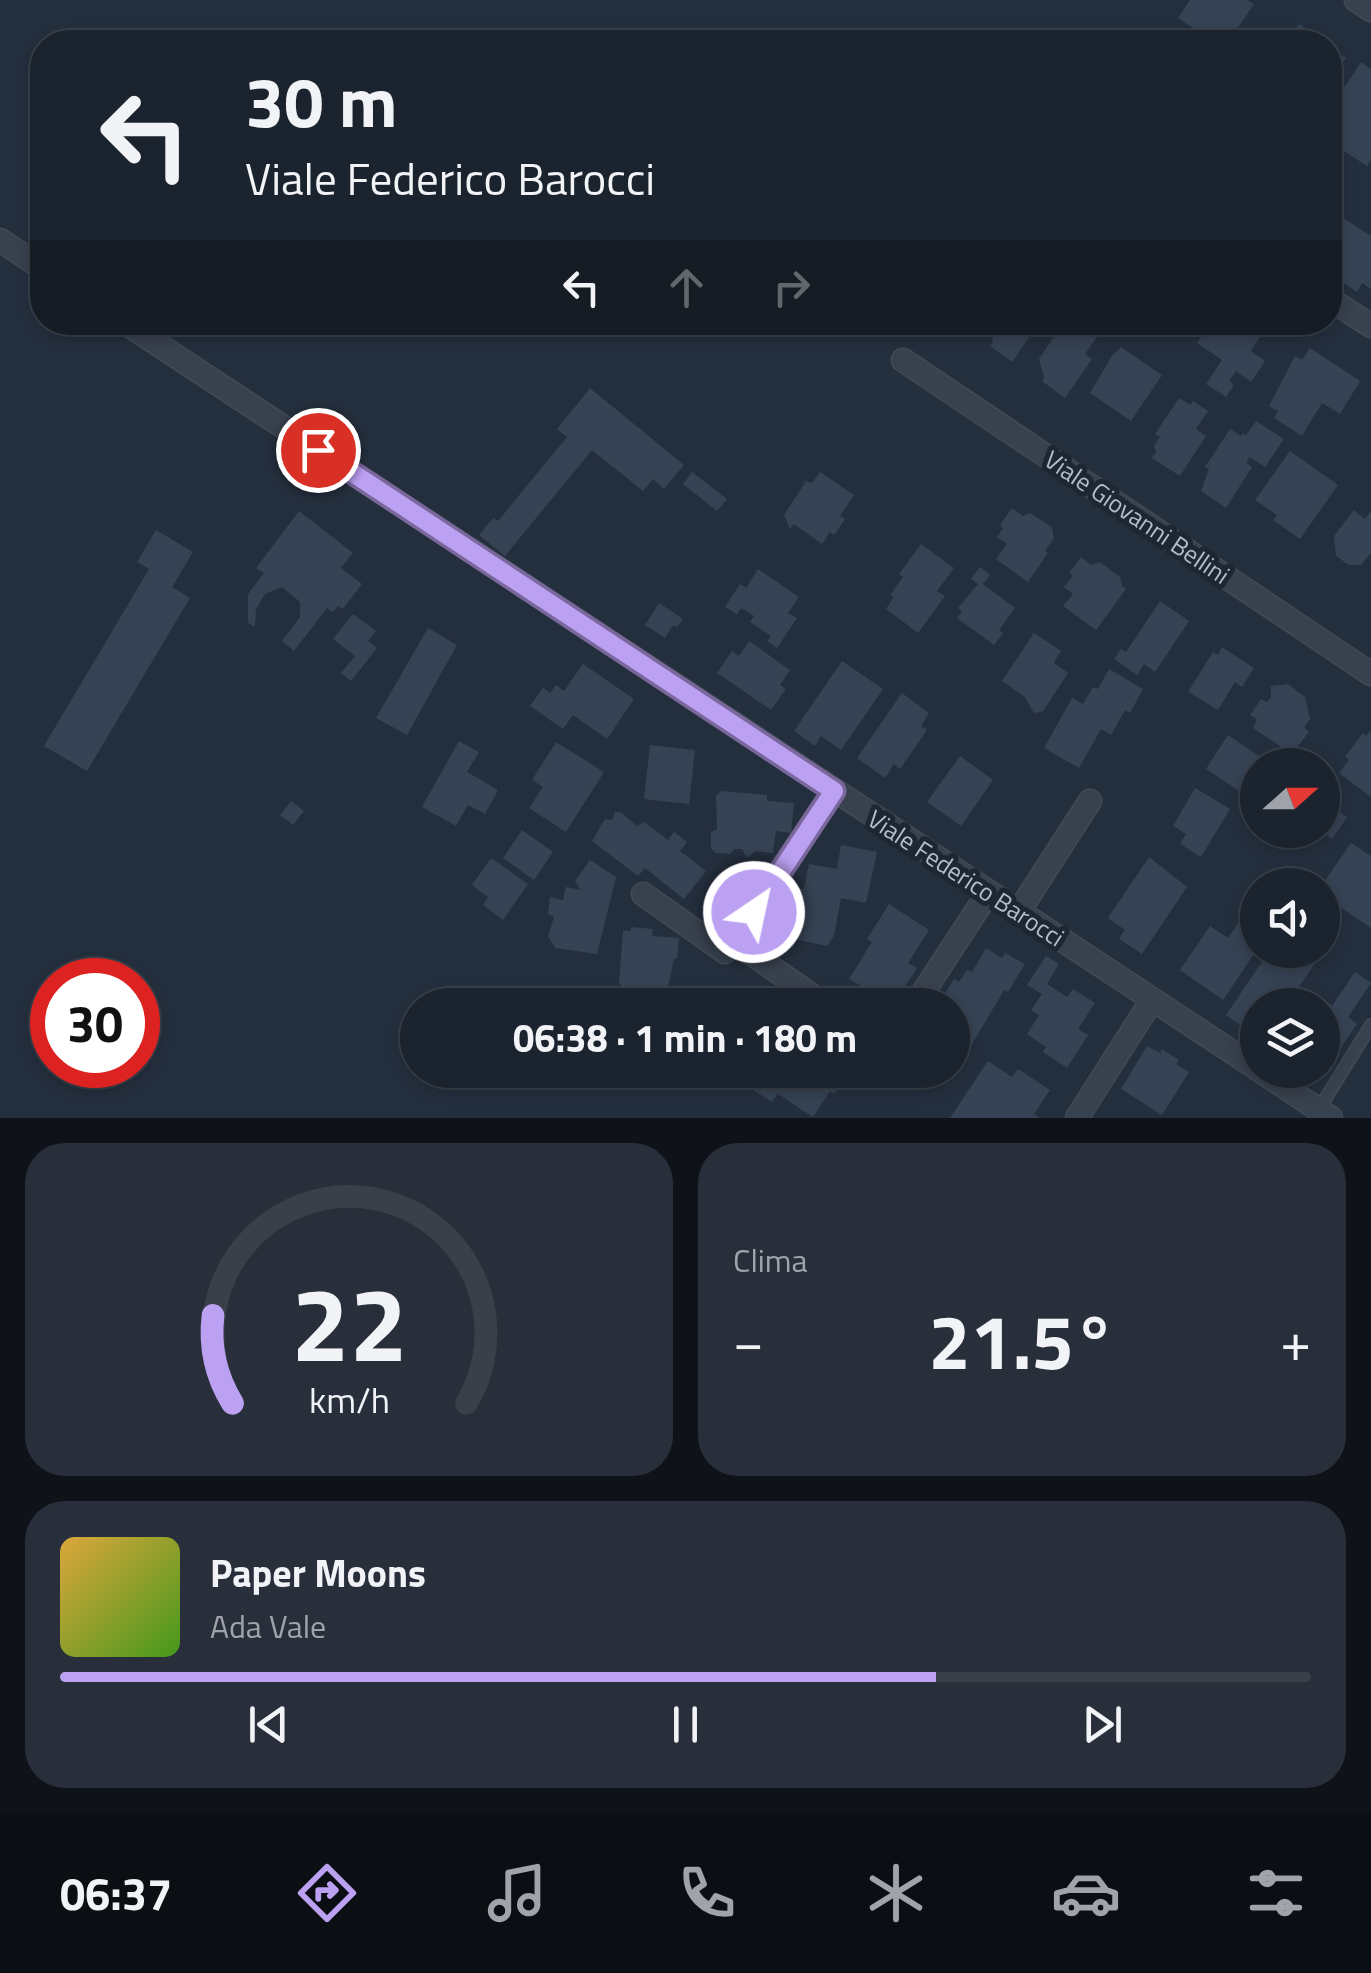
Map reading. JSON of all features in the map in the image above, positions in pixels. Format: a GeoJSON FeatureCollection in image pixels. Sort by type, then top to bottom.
{"type":"FeatureCollection","features":[{"type":"Feature","properties":{"kind":"street"},"geometry":{"type":"LineString","coordinates":[[1356,0],[1371,10]]}},
{"type":"Feature","properties":{"kind":"street"},"geometry":{"type":"LineString","coordinates":[[0,240],[30,260]]}},
{"type":"Feature","properties":{"kind":"street"},"geometry":{"type":"LineString","coordinates":[[1342,307],[1371,326]]}},
{"type":"Feature","properties":{"kind":"street","name":"Viale Federico Barocci"},"geometry":{"type":"LineString","coordinates":[[144,335],[1240,1058]]}},
{"type":"Feature","properties":{"kind":"street","name":"Viale Giovanni Bellini"},"geometry":{"type":"LineString","coordinates":[[903,360],[1371,674]]}},
{"type":"Feature","properties":{"kind":"street"},"geometry":{"type":"LineString","coordinates":[[643,894],[725,952],[834,791]]}},
{"type":"Feature","properties":{"kind":"street"},"geometry":{"type":"LineString","coordinates":[[1018,911],[1090,802]]}},
{"type":"Feature","properties":{"kind":"street"},"geometry":{"type":"LineString","coordinates":[[927,988],[988,892]]}},
{"type":"Feature","properties":{"kind":"street"},"geometry":{"type":"LineString","coordinates":[[733,942],[801,988]]}},
{"type":"Feature","properties":{"kind":"street"},"geometry":{"type":"LineString","coordinates":[[1077,1118],[1152,1000]]}},
{"type":"Feature","properties":{"kind":"street","name":"Viale Federico Barocci"},"geometry":{"type":"LineString","coordinates":[[1285,1088],[1325,1114]]}},
{"type":"Feature","properties":{"kind":"lane"},"geometry":{"type":"LineString","coordinates":[[1325,1114],[1369,1032]]}},
{"type":"Feature","properties":{"kind":"building"},"geometry":{"type":"Polygon","coordinates":[[[1190,0],[1247,0],[1254,4],[1236,30],[1196,30],[1178,18],[1190,0]]]}},
{"type":"Feature","properties":{"kind":"building"},"geometry":{"type":"Polygon","coordinates":[[[1361,62],[1371,69],[1371,159],[1367,166],[1342,150],[1342,91],[1361,62]]]}},
{"type":"Feature","properties":{"kind":"building"},"geometry":{"type":"Polygon","coordinates":[[[1342,217],[1371,236],[1371,289],[1362,283],[1357,292],[1342,282],[1342,217]]]}},
{"type":"Feature","properties":{"kind":"building"},"geometry":{"type":"Polygon","coordinates":[[[992,335],[1031,335],[1012,362],[990,346],[992,335]]]}},
{"type":"Feature","properties":{"kind":"building"},"geometry":{"type":"Polygon","coordinates":[[[1055,335],[1098,335],[1085,354],[1092,359],[1065,398],[1042,381],[1039,359],[1055,335]]]}},
{"type":"Feature","properties":{"kind":"building"},"geometry":{"type":"Polygon","coordinates":[[[1202,335],[1261,335],[1251,351],[1265,361],[1251,382],[1236,371],[1229,381],[1234,385],[1226,397],[1206,384],[1222,360],[1197,343],[1202,335]]]}},
{"type":"Feature","properties":{"kind":"building"},"geometry":{"type":"Polygon","coordinates":[[[1121,347],[1162,375],[1131,421],[1090,393],[1121,347]]]}},
{"type":"Feature","properties":{"kind":"building"},"geometry":{"type":"Polygon","coordinates":[[[1310,348],[1360,381],[1340,414],[1322,403],[1302,436],[1274,418],[1278,411],[1269,406],[1295,356],[1302,360],[1310,348]]]}},
{"type":"Feature","properties":{"kind":"building"},"geometry":{"type":"Polygon","coordinates":[[[590,388],[684,465],[664,489],[653,479],[643,491],[592,450],[505,556],[479,535],[493,518],[498,521],[567,437],[557,429],[590,388]]]}},
{"type":"Feature","properties":{"kind":"building"},"geometry":{"type":"Polygon","coordinates":[[[1179,398],[1208,411],[1196,429],[1206,436],[1180,476],[1152,458],[1160,437],[1155,434],[1179,398]]]}},
{"type":"Feature","properties":{"kind":"building"},"geometry":{"type":"Polygon","coordinates":[[[1256,421],[1284,439],[1265,467],[1250,457],[1246,463],[1252,467],[1226,508],[1201,491],[1209,469],[1205,467],[1230,429],[1246,435],[1256,421]]]}},
{"type":"Feature","properties":{"kind":"building"},"geometry":{"type":"Polygon","coordinates":[[[1290,451],[1338,485],[1300,539],[1273,520],[1277,515],[1255,500],[1290,451]]]}},
{"type":"Feature","properties":{"kind":"building"},"geometry":{"type":"Polygon","coordinates":[[[692,472],[727,499],[717,511],[683,484],[692,472]]]}},
{"type":"Feature","properties":{"kind":"building"},"geometry":{"type":"Polygon","coordinates":[[[820,472],[854,495],[840,516],[845,519],[822,544],[794,524],[790,529],[784,515],[806,481],[812,483],[820,472]]]}},
{"type":"Feature","properties":{"kind":"building"},"geometry":{"type":"Polygon","coordinates":[[[1012,508],[1023,516],[1030,513],[1052,527],[1054,538],[1045,551],[1048,553],[1028,582],[996,559],[1007,544],[997,537],[1003,528],[1000,525],[1012,508]]]}},
{"type":"Feature","properties":{"kind":"building"},"geometry":{"type":"Polygon","coordinates":[[[1354,510],[1365,519],[1371,511],[1371,553],[1361,565],[1349,565],[1336,556],[1334,536],[1354,510]]]}},
{"type":"Feature","properties":{"kind":"building"},"geometry":{"type":"Polygon","coordinates":[[[299,511],[353,553],[341,568],[362,584],[343,609],[338,606],[333,612],[327,608],[294,651],[282,641],[300,617],[300,602],[282,587],[265,594],[256,609],[255,627],[248,623],[248,594],[264,573],[256,568],[299,511]]]}},
{"type":"Feature","properties":{"kind":"building"},"geometry":{"type":"Polygon","coordinates":[[[156,530],[193,552],[172,587],[190,598],[87,771],[44,746],[149,569],[137,562],[156,530]]]}},
{"type":"Feature","properties":{"kind":"building"},"geometry":{"type":"Polygon","coordinates":[[[921,544],[954,568],[937,591],[945,596],[918,633],[886,609],[894,597],[890,595],[903,577],[899,574],[921,544]]]}},
{"type":"Feature","properties":{"kind":"building"},"geometry":{"type":"Polygon","coordinates":[[[1081,557],[1091,565],[1100,562],[1120,577],[1126,589],[1096,630],[1063,606],[1073,594],[1064,587],[1073,576],[1069,573],[1081,557]]]}},
{"type":"Feature","properties":{"kind":"building"},"geometry":{"type":"Polygon","coordinates":[[[980,567],[990,575],[983,584],[1015,608],[999,630],[1003,633],[994,645],[957,618],[962,611],[958,608],[978,584],[971,579],[980,567]]]}},
{"type":"Feature","properties":{"kind":"building"},"geometry":{"type":"Polygon","coordinates":[[[758,569],[799,597],[788,613],[797,618],[777,648],[767,641],[771,636],[750,622],[754,616],[741,608],[737,614],[725,607],[740,584],[746,588],[758,569]]]}},
{"type":"Feature","properties":{"kind":"building"},"geometry":{"type":"Polygon","coordinates":[[[1160,601],[1189,621],[1155,672],[1144,664],[1137,675],[1114,659],[1121,649],[1126,652],[1160,601]]]}},
{"type":"Feature","properties":{"kind":"building"},"geometry":{"type":"Polygon","coordinates":[[[659,603],[683,619],[677,627],[673,625],[665,638],[645,625],[659,603]]]}},
{"type":"Feature","properties":{"kind":"building"},"geometry":{"type":"Polygon","coordinates":[[[353,614],[376,631],[368,641],[377,648],[351,681],[341,673],[355,656],[333,639],[353,614]]]}},
{"type":"Feature","properties":{"kind":"building"},"geometry":{"type":"Polygon","coordinates":[[[428,628],[457,645],[407,735],[376,718],[428,628]]]}},
{"type":"Feature","properties":{"kind":"building"},"geometry":{"type":"Polygon","coordinates":[[[1034,633],[1061,651],[1054,663],[1068,673],[1043,711],[1034,713],[1025,697],[1002,681],[1034,633]]]}},
{"type":"Feature","properties":{"kind":"building"},"geometry":{"type":"Polygon","coordinates":[[[749,641],[790,670],[780,685],[786,689],[771,710],[717,673],[732,651],[739,656],[749,641]]]}},
{"type":"Feature","properties":{"kind":"building"},"geometry":{"type":"Polygon","coordinates":[[[1222,647],[1254,668],[1242,687],[1235,682],[1218,710],[1188,692],[1213,652],[1218,655],[1222,647]]]}},
{"type":"Feature","properties":{"kind":"building"},"geometry":{"type":"Polygon","coordinates":[[[842,661],[883,689],[841,750],[821,736],[815,746],[794,731],[842,661]]]}},
{"type":"Feature","properties":{"kind":"building"},"geometry":{"type":"Polygon","coordinates":[[[583,664],[634,699],[607,739],[573,715],[563,729],[530,706],[543,688],[550,693],[556,685],[564,691],[583,664]]]}},
{"type":"Feature","properties":{"kind":"building"},"geometry":{"type":"Polygon","coordinates":[[[1109,669],[1143,689],[1130,713],[1125,710],[1111,735],[1101,729],[1079,768],[1044,748],[1072,698],[1083,704],[1093,687],[1098,689],[1109,669]]]}},
{"type":"Feature","properties":{"kind":"building"},"geometry":{"type":"Polygon","coordinates":[[[1288,684],[1305,697],[1310,719],[1304,727],[1309,732],[1297,748],[1283,748],[1253,728],[1257,719],[1250,715],[1261,699],[1267,702],[1271,697],[1271,686],[1288,684]]]}},
{"type":"Feature","properties":{"kind":"building"},"geometry":{"type":"Polygon","coordinates":[[[902,693],[929,713],[921,726],[927,730],[900,769],[894,764],[885,778],[857,758],[902,693]]]}},
{"type":"Feature","properties":{"kind":"building"},"geometry":{"type":"Polygon","coordinates":[[[1371,730],[1371,797],[1340,774],[1349,760],[1345,757],[1363,733],[1366,736],[1371,730]]]}},
{"type":"Feature","properties":{"kind":"building"},"geometry":{"type":"Polygon","coordinates":[[[1228,735],[1247,748],[1240,748],[1240,791],[1206,769],[1228,735]]]}},
{"type":"Feature","properties":{"kind":"building"},"geometry":{"type":"Polygon","coordinates":[[[459,741],[479,752],[467,772],[498,790],[485,814],[468,805],[456,826],[422,807],[459,741]]]}},
{"type":"Feature","properties":{"kind":"building"},"geometry":{"type":"Polygon","coordinates":[[[556,742],[604,772],[566,832],[529,808],[543,787],[532,780],[556,742]]]}},
{"type":"Feature","properties":{"kind":"building"},"geometry":{"type":"Polygon","coordinates":[[[650,745],[695,750],[689,804],[644,799],[650,745]]]}},
{"type":"Feature","properties":{"kind":"building"},"geometry":{"type":"Polygon","coordinates":[[[960,756],[993,780],[961,826],[927,802],[960,756]]]}},
{"type":"Feature","properties":{"kind":"building"},"geometry":{"type":"Polygon","coordinates":[[[1195,788],[1230,809],[1201,857],[1180,844],[1186,834],[1173,826],[1195,788]]]}},
{"type":"Feature","properties":{"kind":"building"},"geometry":{"type":"Polygon","coordinates":[[[721,791],[767,795],[767,801],[794,803],[791,833],[776,831],[773,853],[756,851],[747,858],[742,849],[730,854],[716,853],[711,848],[711,832],[717,829],[716,796],[721,791]]]}},
{"type":"Feature","properties":{"kind":"building"},"geometry":{"type":"Polygon","coordinates":[[[291,801],[304,811],[293,825],[280,815],[291,801]]]}},
{"type":"Feature","properties":{"kind":"building"},"geometry":{"type":"Polygon","coordinates":[[[615,812],[621,812],[637,826],[644,822],[668,840],[674,832],[687,842],[680,851],[706,871],[684,899],[645,868],[638,876],[592,841],[605,819],[612,820],[615,812]]]}},
{"type":"Feature","properties":{"kind":"building"},"geometry":{"type":"Polygon","coordinates":[[[522,830],[553,852],[534,880],[503,858],[522,830]]]}},
{"type":"Feature","properties":{"kind":"building"},"geometry":{"type":"Polygon","coordinates":[[[1351,843],[1371,856],[1371,928],[1340,907],[1340,868],[1334,868],[1351,843]]]}},
{"type":"Feature","properties":{"kind":"building"},"geometry":{"type":"Polygon","coordinates":[[[841,845],[877,852],[866,903],[841,898],[834,936],[827,946],[770,934],[781,885],[804,889],[809,864],[837,869],[841,845]]]}},
{"type":"Feature","properties":{"kind":"building"},"geometry":{"type":"Polygon","coordinates":[[[1149,857],[1187,887],[1142,954],[1119,939],[1125,930],[1108,918],[1149,857]]]}},
{"type":"Feature","properties":{"kind":"building"},"geometry":{"type":"Polygon","coordinates":[[[491,858],[528,884],[503,920],[483,905],[488,897],[472,885],[491,858]]]}},
{"type":"Feature","properties":{"kind":"building"},"geometry":{"type":"Polygon","coordinates":[[[590,860],[616,877],[597,954],[555,948],[548,936],[554,917],[548,914],[550,897],[563,900],[566,887],[581,890],[575,881],[590,860]]]}},
{"type":"Feature","properties":{"kind":"building"},"geometry":{"type":"Polygon","coordinates":[[[889,904],[929,930],[908,963],[917,968],[904,988],[864,988],[849,979],[872,942],[867,939],[889,904]]]}},
{"type":"Feature","properties":{"kind":"building"},"geometry":{"type":"Polygon","coordinates":[[[1240,924],[1240,968],[1245,968],[1223,1000],[1180,970],[1210,926],[1228,938],[1240,924]]]}},
{"type":"Feature","properties":{"kind":"building"},"geometry":{"type":"Polygon","coordinates":[[[631,927],[653,929],[652,936],[679,938],[668,988],[624,988],[619,983],[623,930],[631,931],[631,927]]]}},
{"type":"Feature","properties":{"kind":"building"},"geometry":{"type":"Polygon","coordinates":[[[986,948],[1002,958],[1005,953],[1025,964],[1008,992],[1004,990],[971,1046],[970,988],[948,988],[954,979],[959,982],[967,970],[972,972],[986,948]]]}},
{"type":"Feature","properties":{"kind":"building"},"geometry":{"type":"Polygon","coordinates":[[[1046,956],[1059,964],[1047,984],[1067,997],[1073,989],[1095,1003],[1078,1029],[1088,1035],[1067,1068],[1043,1052],[1046,1047],[1027,1034],[1039,1015],[1031,1010],[1042,994],[1027,985],[1046,956]]]}},
{"type":"Feature","properties":{"kind":"building"},"geometry":{"type":"Polygon","coordinates":[[[1258,968],[1312,968],[1298,988],[1244,988],[1258,968]]]}},
{"type":"Feature","properties":{"kind":"building"},"geometry":{"type":"Polygon","coordinates":[[[1355,972],[1371,983],[1348,1017],[1357,1024],[1340,1049],[1340,994],[1355,972]]]}},
{"type":"Feature","properties":{"kind":"building"},"geometry":{"type":"Polygon","coordinates":[[[1240,994],[1240,1025],[1226,1015],[1240,994]]]}},
{"type":"Feature","properties":{"kind":"building"},"geometry":{"type":"Polygon","coordinates":[[[1147,1046],[1160,1053],[1162,1049],[1189,1072],[1162,1115],[1121,1089],[1147,1046]]]}},
{"type":"Feature","properties":{"kind":"building"},"geometry":{"type":"Polygon","coordinates":[[[988,1061],[1012,1077],[1018,1069],[1050,1090],[1034,1114],[1040,1118],[950,1118],[988,1061]]]}},
{"type":"Feature","properties":{"kind":"building"},"geometry":{"type":"Polygon","coordinates":[[[750,1088],[838,1088],[834,1094],[830,1091],[813,1117],[778,1094],[772,1102],[750,1088]]]}},
{"type":"Feature","properties":{"kind":"route"},"geometry":{"type":"LineString","coordinates":[[318,450],[834,791],[754,912]]}}]}
